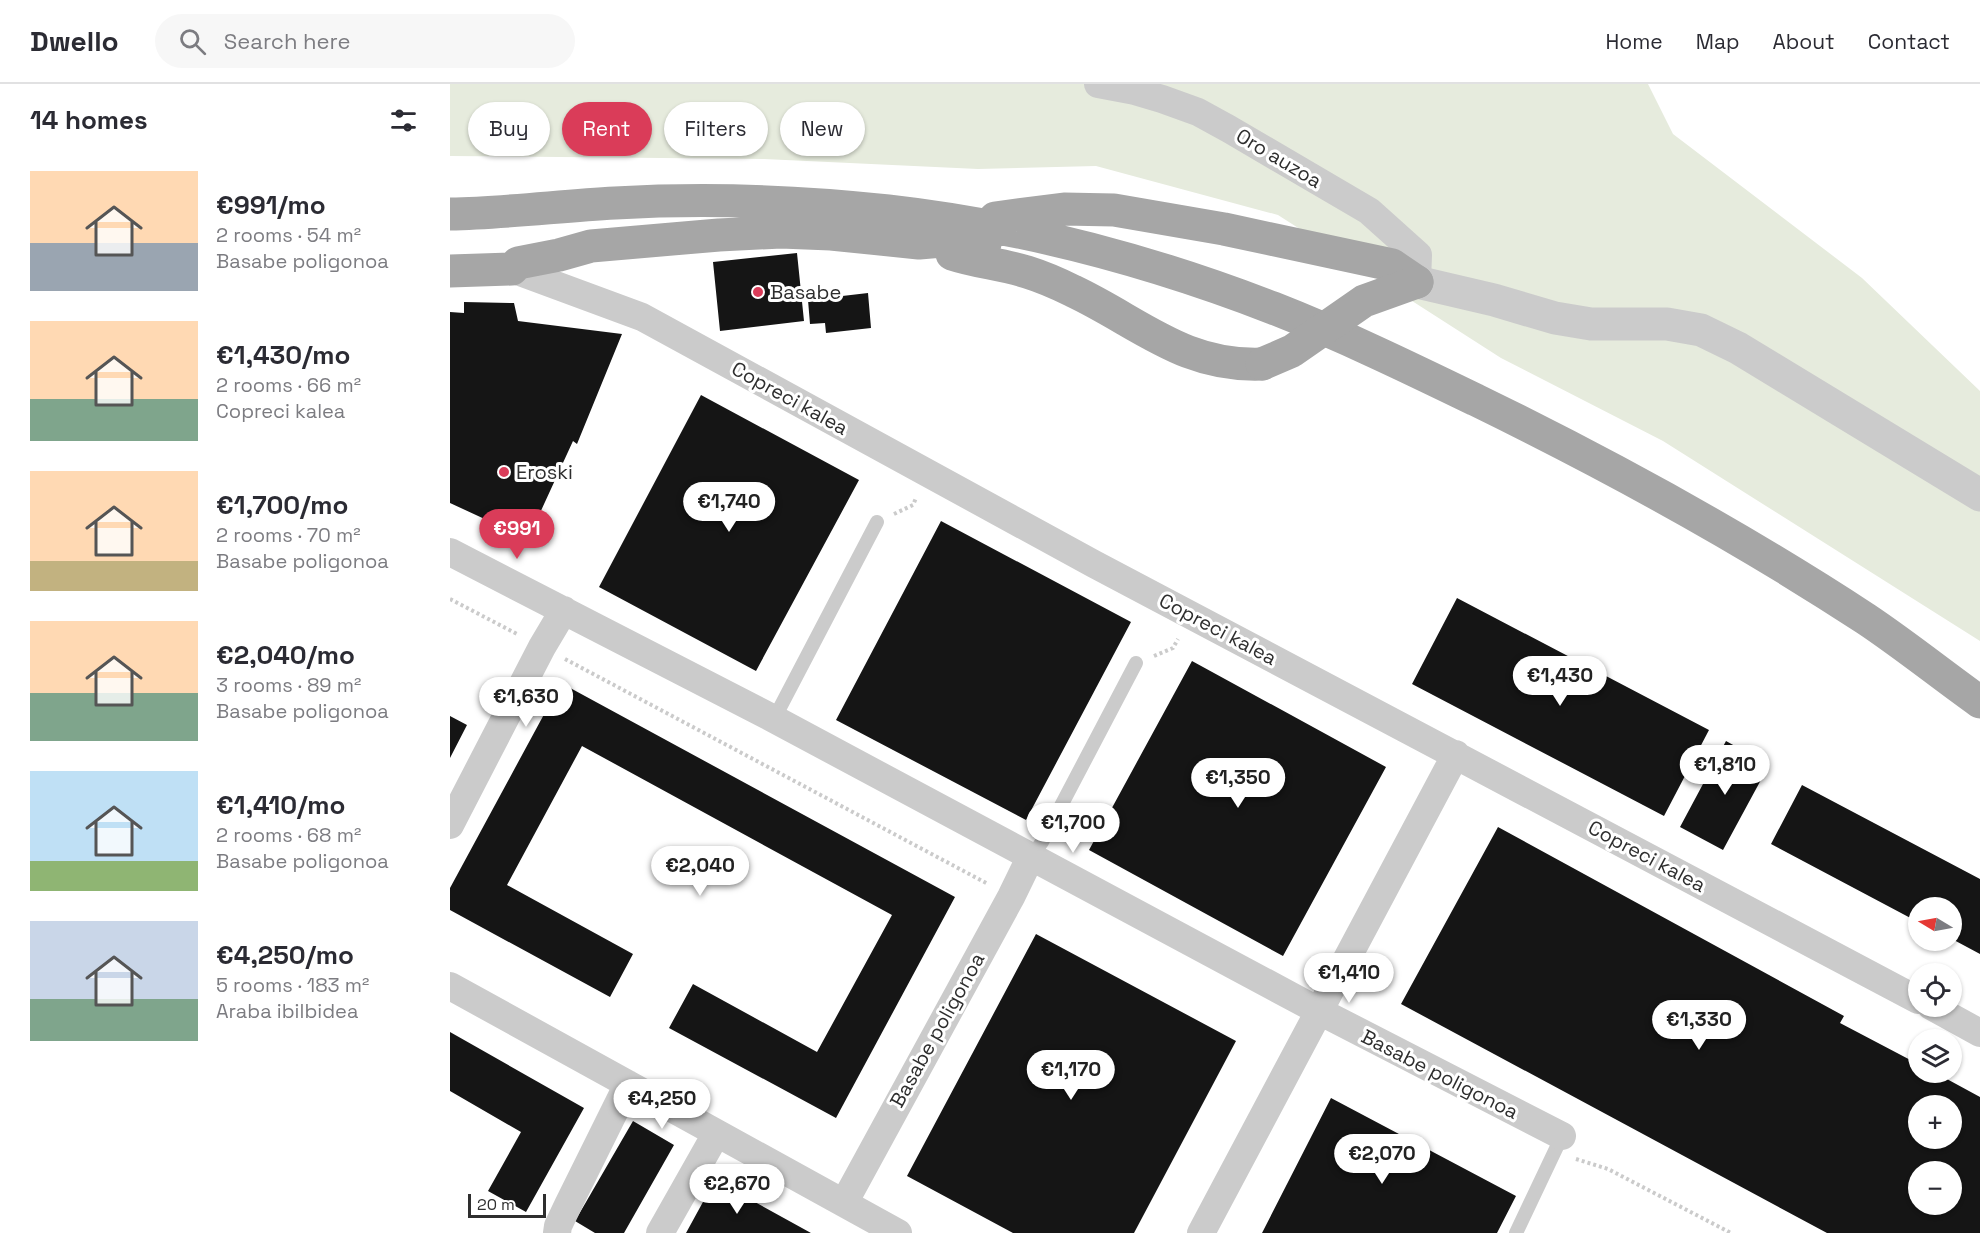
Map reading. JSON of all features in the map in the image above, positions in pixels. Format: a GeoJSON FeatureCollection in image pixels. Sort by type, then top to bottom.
{"type":"FeatureCollection","features":[{"type":"Feature","properties":{"kind":"main road"},"geometry":{"type":"LineString","coordinates":[[450,214],[620,203],[726,201],[795,203],[887,211],[972,222],[1097,249],[1169,271],[1274,308],[1404,365],[1560,441],[1664,496],[1869,621],[1980,702]]}},
{"type":"Feature","properties":{"kind":"main road"},"geometry":{"type":"LineString","coordinates":[[972,222],[1064,208],[1114,210],[1224,228],[1392,265],[1417,282]]}},
{"type":"Feature","properties":{"kind":"main road"},"geometry":{"type":"LineString","coordinates":[[450,271],[512,269],[518,263],[591,246],[781,232],[831,234],[918,243],[954,240],[982,243],[1110,273],[1140,276],[1169,271]]}},
{"type":"Feature","properties":{"kind":"main road"},"geometry":{"type":"LineString","coordinates":[[918,243],[956,255],[1027,272],[1075,291],[1137,327],[1200,356],[1244,364],[1262,364],[1292,351],[1364,300],[1417,282]]}},
{"type":"Feature","properties":{"kind":"street","name":"Oro auzoa"},"geometry":{"type":"LineString","coordinates":[[1098,84],[1134,91],[1198,112],[1369,211],[1418,255],[1417,282]]}},
{"type":"Feature","properties":{"kind":"street","name":"Copreci kalea"},"geometry":{"type":"LineString","coordinates":[[512,269],[642,317],[1084,559],[1908,995]]}},
{"type":"Feature","properties":{"kind":"street"},"geometry":{"type":"LineString","coordinates":[[1417,282],[1494,300],[1555,318],[1591,324],[1667,324],[1701,330],[1738,348],[1980,495]]}},
{"type":"Feature","properties":{"kind":"street","name":"Basabe poligonoa"},"geometry":{"type":"LineString","coordinates":[[451,554],[774,719],[1319,1011],[1558,1144]]}},
{"type":"Feature","properties":{"kind":"street"},"geometry":{"type":"LineString","coordinates":[[450,825],[542,647],[564,610]]}},
{"type":"Feature","properties":{"kind":"street"},"geometry":{"type":"LineString","coordinates":[[1201,1233],[1456,754]]}},
{"type":"Feature","properties":{"kind":"street","name":"Basabe poligonoa"},"geometry":{"type":"LineString","coordinates":[[844,1203],[1030,858]]}},
{"type":"Feature","properties":{"kind":"street"},"geometry":{"type":"LineString","coordinates":[[450,986],[898,1233]]}},
{"type":"Feature","properties":{"kind":"street"},"geometry":{"type":"LineString","coordinates":[[1951,1017],[1980,1033]]}},
{"type":"Feature","properties":{"kind":"street"},"geometry":{"type":"LineString","coordinates":[[557,1233],[568,1205],[628,1084]]}},
{"type":"Feature","properties":{"kind":"street"},"geometry":{"type":"LineString","coordinates":[[660,1233],[716,1134]]}},
{"type":"Feature","properties":{"kind":"lane"},"geometry":{"type":"LineString","coordinates":[[774,719],[877,522]]}},
{"type":"Feature","properties":{"kind":"lane","name":"Basabe poligonoa"},"geometry":{"type":"LineString","coordinates":[[1030,858],[1042,842],[1136,663]]}},
{"type":"Feature","properties":{"kind":"lane"},"geometry":{"type":"LineString","coordinates":[[1516,1233],[1558,1144]]}},
{"type":"Feature","properties":{"kind":"path"},"geometry":{"type":"LineString","coordinates":[[877,522],[913,505],[917,495]]}},
{"type":"Feature","properties":{"kind":"path"},"geometry":{"type":"LineString","coordinates":[[450,599],[1011,897]]}},
{"type":"Feature","properties":{"kind":"path"},"geometry":{"type":"LineString","coordinates":[[1136,663],[1173,648],[1178,638]]}},
{"type":"Feature","properties":{"kind":"path"},"geometry":{"type":"LineString","coordinates":[[1558,1144],[1731,1233]]}},
{"type":"Feature","properties":{"kind":"shaded area"},"geometry":{"type":"Polygon","coordinates":[[[450,84],[1648,84],[1673,134],[1862,278],[1980,391],[1980,641],[1663,441],[1501,358],[1278,215],[1096,166],[978,169],[764,159],[450,156],[450,84]]]}},
{"type":"Feature","properties":{"kind":"building","name":"Basabe"},"geometry":{"type":"Polygon","coordinates":[[[797,253],[804,321],[720,331],[713,262],[797,253]]]}},
{"type":"Feature","properties":{"kind":"building"},"geometry":{"type":"Polygon","coordinates":[[[868,293],[871,328],[826,333],[825,323],[810,324],[808,300],[868,293]]]}},
{"type":"Feature","properties":{"kind":"building"},"geometry":{"type":"Polygon","coordinates":[[[464,302],[514,303],[518,321],[622,334],[577,444],[573,441],[528,539],[450,503],[450,312],[464,313],[464,302]]]}},
{"type":"Feature","properties":{"kind":"building"},"geometry":{"type":"Polygon","coordinates":[[[701,395],[859,480],[756,671],[599,587],[701,395]]]}},
{"type":"Feature","properties":{"kind":"building"},"geometry":{"type":"Polygon","coordinates":[[[941,521],[1131,622],[1026,820],[836,720],[941,521]]]}},
{"type":"Feature","properties":{"kind":"building"},"geometry":{"type":"Polygon","coordinates":[[[1457,598],[1709,730],[1664,816],[1412,684],[1457,598]]]}},
{"type":"Feature","properties":{"kind":"building"},"geometry":{"type":"Polygon","coordinates":[[[1192,661],[1386,767],[1283,956],[1089,850],[1192,661]]]}},
{"type":"Feature","properties":{"kind":"building"},"geometry":{"type":"Polygon","coordinates":[[[561,683],[955,897],[836,1118],[669,1028],[693,984],[817,1052],[892,915],[582,746],[507,885],[633,954],[610,997],[450,910],[450,888],[561,683]]]}},
{"type":"Feature","properties":{"kind":"building"},"geometry":{"type":"Polygon","coordinates":[[[450,716],[467,725],[450,758],[450,716]]]}},
{"type":"Feature","properties":{"kind":"building"},"geometry":{"type":"Polygon","coordinates":[[[1726,741],[1769,765],[1723,850],[1680,827],[1726,741]]]}},
{"type":"Feature","properties":{"kind":"building"},"geometry":{"type":"Polygon","coordinates":[[[1802,785],[1980,879],[1980,954],[1962,944],[1962,897],[1908,897],[1908,917],[1771,844],[1802,785]]]}},
{"type":"Feature","properties":{"kind":"building"},"geometry":{"type":"Polygon","coordinates":[[[1498,827],[1844,1016],[1840,1023],[1908,1059],[1908,1083],[1954,1083],[1980,1097],[1980,1233],[1827,1233],[1401,1004],[1498,827]]]}},
{"type":"Feature","properties":{"kind":"building"},"geometry":{"type":"Polygon","coordinates":[[[1036,934],[1236,1041],[1134,1233],[1013,1233],[907,1176],[1036,934]]]}},
{"type":"Feature","properties":{"kind":"building"},"geometry":{"type":"Polygon","coordinates":[[[450,1032],[584,1108],[526,1212],[488,1191],[521,1132],[450,1091],[450,1032]]]}},
{"type":"Feature","properties":{"kind":"building"},"geometry":{"type":"Polygon","coordinates":[[[1331,1098],[1516,1196],[1497,1233],[1262,1233],[1331,1098]]]}},
{"type":"Feature","properties":{"kind":"building"},"geometry":{"type":"Polygon","coordinates":[[[633,1121],[674,1145],[624,1233],[595,1233],[575,1221],[633,1121]]]}},
{"type":"Feature","properties":{"kind":"building"},"geometry":{"type":"Polygon","coordinates":[[[715,1180],[811,1233],[686,1233],[715,1180]]]}},
{"type":"Feature","properties":{"kind":"place","name":"Basabe"},"geometry":{"type":"Point","coordinates":[758,292]}},
{"type":"Feature","properties":{"kind":"place","name":"Eroski"},"geometry":{"type":"Point","coordinates":[504,472]}}]}
